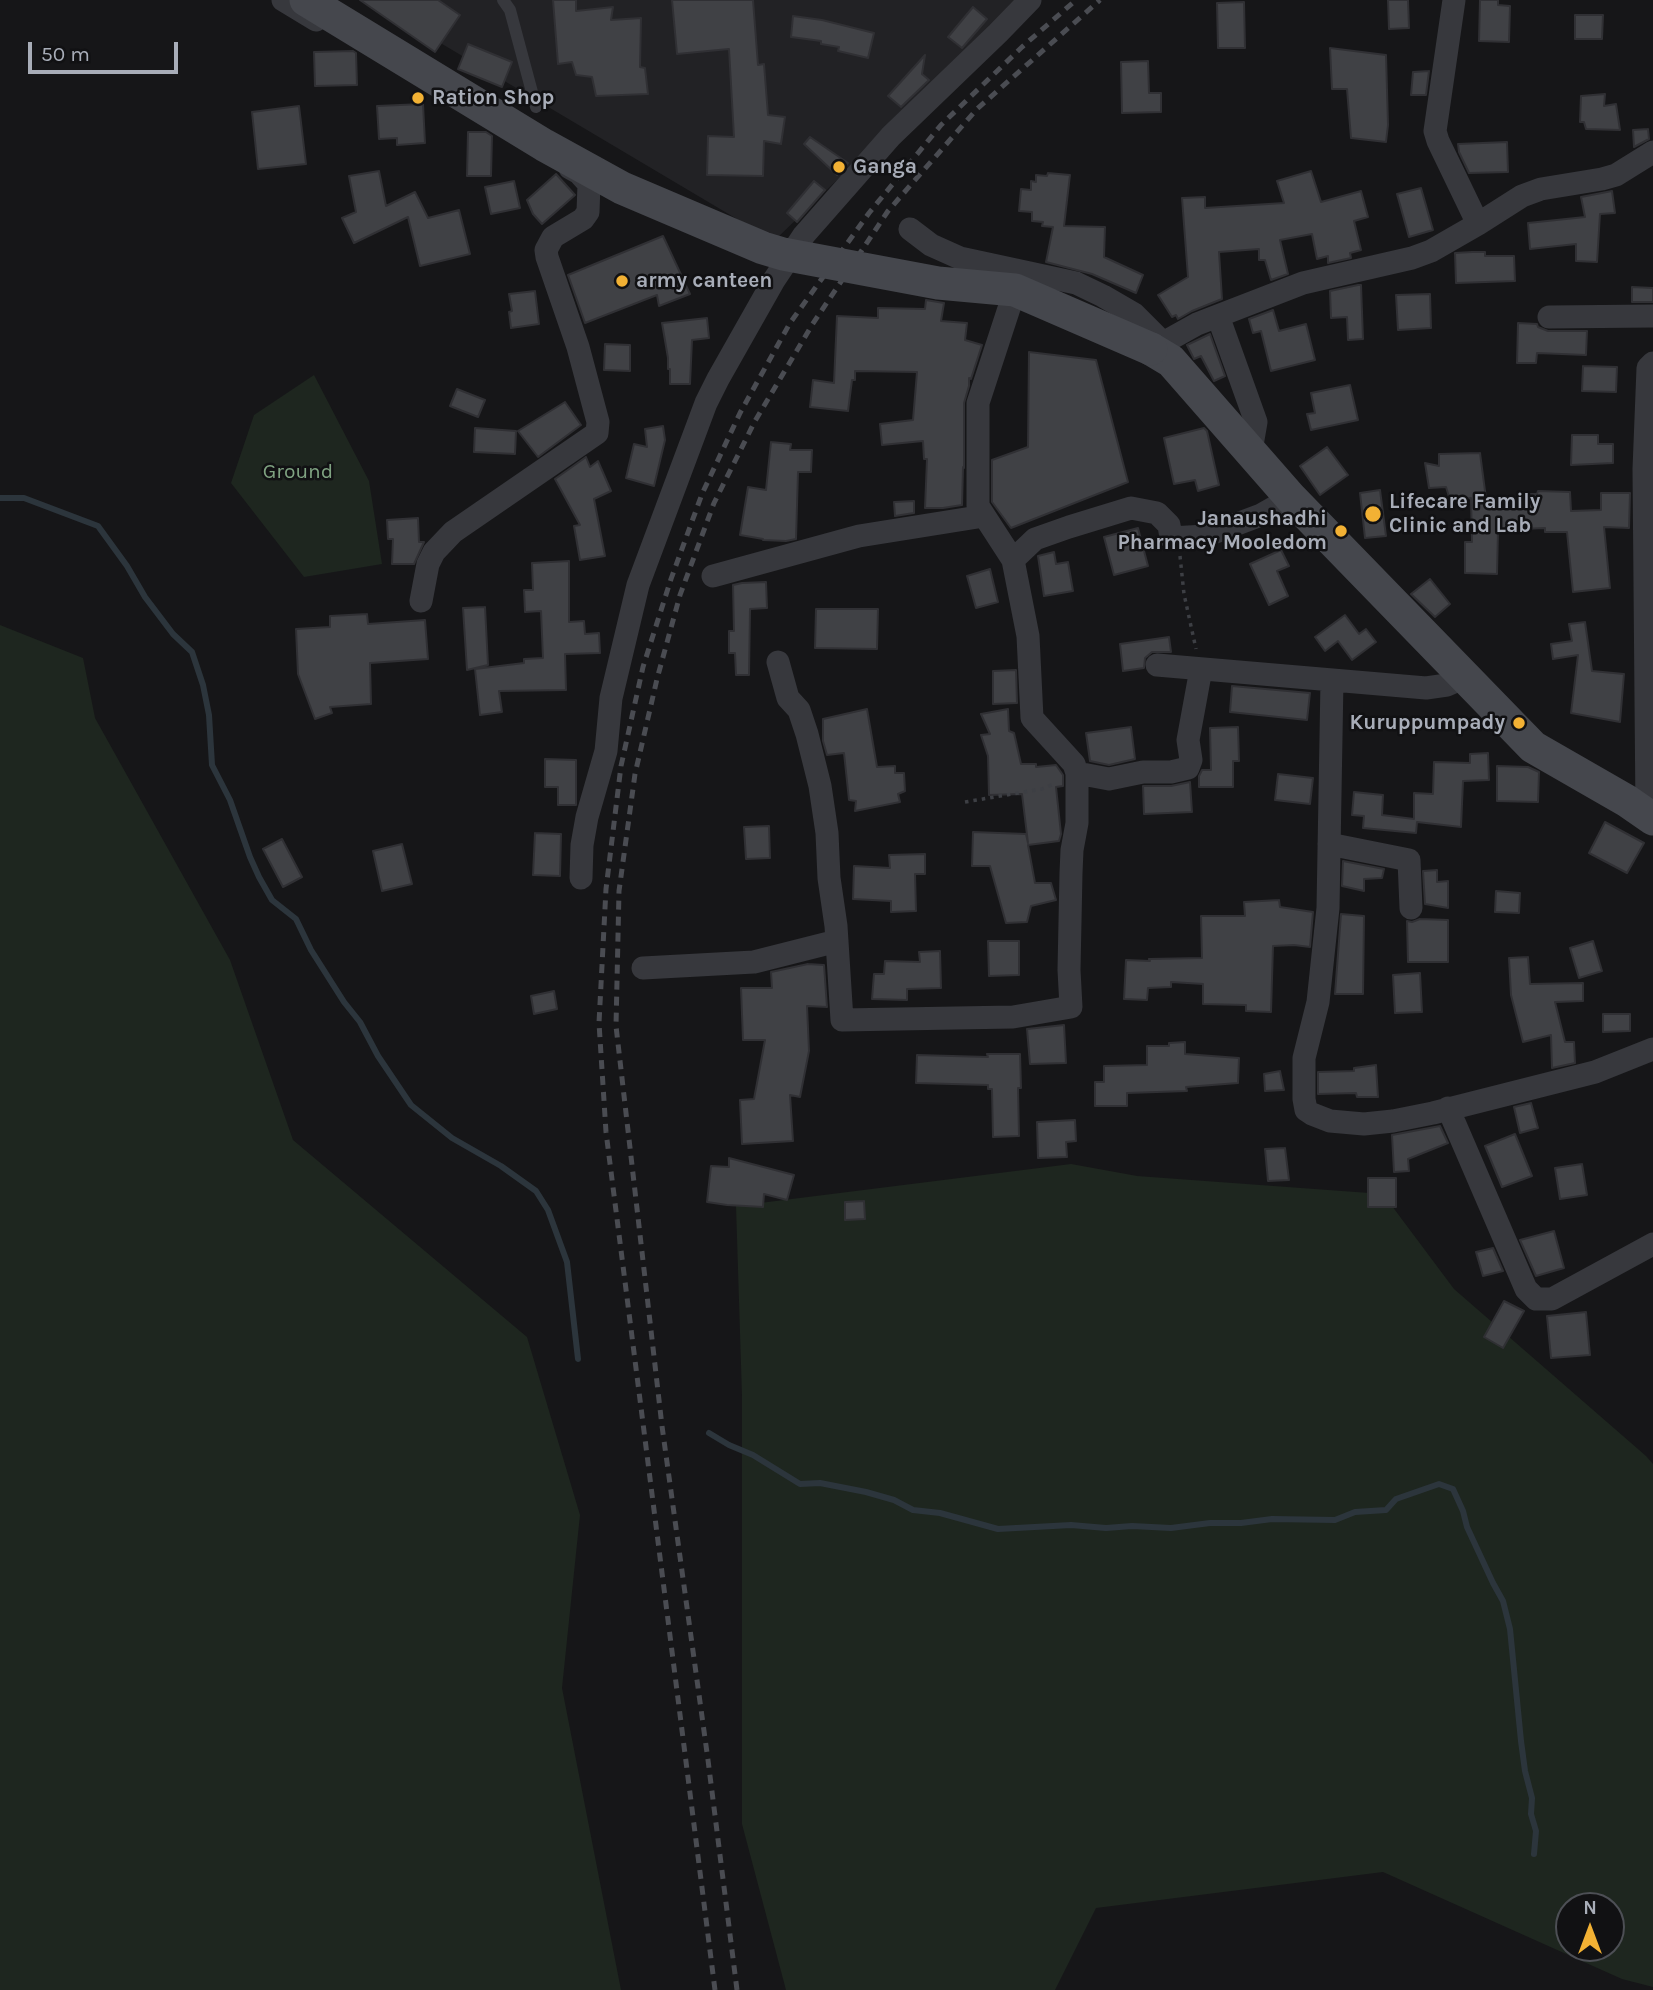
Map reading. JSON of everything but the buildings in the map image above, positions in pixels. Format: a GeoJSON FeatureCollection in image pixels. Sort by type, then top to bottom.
{"type":"FeatureCollection","features":[{"type":"Feature","properties":{"kind":"main road"},"geometry":{"type":"LineString","coordinates":[[306,0],[544,145],[622,188],[763,248],[938,283],[1015,290],[1162,351],[1292,498],[1533,747],[1650,817]]}},
{"type":"Feature","properties":{"kind":"street"},"geometry":{"type":"LineString","coordinates":[[283,0],[579,173],[589,184],[588,212],[583,219],[553,237],[546,250],[578,348],[598,422],[597,433],[453,532],[434,552],[428,565],[421,601]]}},
{"type":"Feature","properties":{"kind":"street"},"geometry":{"type":"LineString","coordinates":[[581,878],[582,845],[587,817],[607,751],[611,698],[641,576],[706,403],[718,379],[774,280],[804,235],[891,136],[1030,0]]}},
{"type":"Feature","properties":{"kind":"street"},"geometry":{"type":"LineString","coordinates":[[1454,0],[1435,131],[1437,142],[1478,224]]}},
{"type":"Feature","properties":{"kind":"street"},"geometry":{"type":"LineString","coordinates":[[910,229],[931,245],[960,258],[1076,283],[1103,296],[1133,314],[1162,351],[1197,324],[1303,283],[1412,258],[1478,224],[1522,196],[1541,189],[1616,175],[1653,152]]}},
{"type":"Feature","properties":{"kind":"street"},"geometry":{"type":"LineString","coordinates":[[778,662],[788,698],[799,710],[820,786],[838,941],[842,1020],[1013,1017],[1071,1006],[1071,873],[1077,823],[1077,774],[1074,764],[1032,718],[1028,636],[1013,561],[978,506],[978,403],[1015,290]]}},
{"type":"Feature","properties":{"kind":"street"},"geometry":{"type":"LineString","coordinates":[[1218,316],[1256,422],[1251,452]]}},
{"type":"Feature","properties":{"kind":"street"},"geometry":{"type":"LineString","coordinates":[[1549,317],[1653,316]]}},
{"type":"Feature","properties":{"kind":"street"},"geometry":{"type":"LineString","coordinates":[[1650,817],[1648,368],[1649,364],[1653,363]]}},
{"type":"Feature","properties":{"kind":"street"},"geometry":{"type":"LineString","coordinates":[[1013,561],[1035,539],[1130,508],[1157,513],[1169,525],[1171,538],[1205,536],[1261,515],[1292,498]]}},
{"type":"Feature","properties":{"kind":"street"},"geometry":{"type":"LineString","coordinates":[[713,576],[859,536],[984,516]]}},
{"type":"Feature","properties":{"kind":"street"},"geometry":{"type":"LineString","coordinates":[[1157,665],[1426,688],[1447,685],[1465,677]]}},
{"type":"Feature","properties":{"kind":"street"},"geometry":{"type":"LineString","coordinates":[[1077,774],[1109,779],[1143,772],[1171,772],[1188,768],[1191,760],[1188,740],[1199,668]]}},
{"type":"Feature","properties":{"kind":"street"},"geometry":{"type":"LineString","coordinates":[[1332,680],[1328,908],[1318,1002],[1304,1058],[1306,1110],[1330,1121],[1364,1124],[1393,1121],[1595,1072],[1653,1049]]}},
{"type":"Feature","properties":{"kind":"street"},"geometry":{"type":"LineString","coordinates":[[1329,844],[1409,860],[1411,908]]}},
{"type":"Feature","properties":{"kind":"street"},"geometry":{"type":"LineString","coordinates":[[643,968],[754,962],[838,941]]}},
{"type":"Feature","properties":{"kind":"street"},"geometry":{"type":"LineString","coordinates":[[1448,1108],[1526,1289],[1536,1299],[1552,1299],[1653,1244]]}},
{"type":"Feature","properties":{"kind":"lane"},"geometry":{"type":"LineString","coordinates":[[503,0],[510,10],[536,107]]}},
{"type":"Feature","properties":{"kind":"path"},"geometry":{"type":"LineString","coordinates":[[1178,537],[1184,594],[1199,668]]}},
{"type":"Feature","properties":{"kind":"path"},"geometry":{"type":"LineString","coordinates":[[965,802],[1042,789],[1077,774]]}},
{"type":"Feature","properties":{"kind":"shaded area"},"geometry":{"type":"Polygon","coordinates":[[[368,0],[1032,0],[926,94],[774,241],[368,0]]]}},
{"type":"Feature","properties":{"kind":"green space","name":"Ground"},"geometry":{"type":"Polygon","coordinates":[[[314,375],[369,481],[382,564],[304,577],[231,483],[254,415],[314,375]]]}},
{"type":"Feature","properties":{"kind":"green space"},"geometry":{"type":"Polygon","coordinates":[[[0,625],[83,658],[95,718],[230,960],[293,1140],[527,1337],[580,1515],[562,1688],[621,1990],[0,1990],[0,625]]]}},
{"type":"Feature","properties":{"kind":"green space"},"geometry":{"type":"Polygon","coordinates":[[[1071,1164],[1137,1176],[1383,1194],[1454,1289],[1653,1464],[1653,1987],[1622,1979],[1584,1962],[1625,1962],[1625,1892],[1555,1892],[1555,1949],[1383,1872],[1096,1908],[1055,1990],[786,1990],[742,1824],[742,1396],[736,1206],[1071,1164]]]}},
{"type":"Feature","properties":{"kind":"waterway"},"geometry":{"type":"LineString","coordinates":[[0,498],[24,498],[98,526],[127,566],[145,597],[173,634],[192,652],[209,715],[212,765],[230,800],[259,877],[272,900],[296,919],[311,950],[360,1022],[378,1056],[411,1105],[452,1138],[501,1166],[536,1191],[548,1210],[567,1262],[578,1359]]}},
{"type":"Feature","properties":{"kind":"waterway"},"geometry":{"type":"LineString","coordinates":[[709,1433],[753,1455],[800,1484],[820,1483],[866,1492],[894,1500],[913,1510],[940,1513],[998,1529],[1071,1525],[1171,1528],[1272,1519],[1335,1520],[1355,1512],[1386,1510],[1396,1499],[1439,1484],[1453,1489],[1467,1527],[1503,1601],[1510,1629],[1521,1741],[1532,1798],[1531,1814],[1536,1831],[1534,1854]]}},
{"type":"Feature","properties":{"kind":"railway"},"geometry":{"type":"LineString","coordinates":[[715,1990],[606,1132],[599,1023],[606,889],[621,766],[643,667],[702,494],[740,413],[790,323],[869,213],[941,125],[1022,47],[1076,0]]}},
{"type":"Feature","properties":{"kind":"railway"},"geometry":{"type":"LineString","coordinates":[[737,1990],[662,1426],[616,1026],[619,891],[635,774],[680,595],[714,503],[755,421],[812,325],[888,211],[977,109],[1100,0]]}},
{"type":"Feature","properties":{"kind":"place","name":"Ration Shop"},"geometry":{"type":"Point","coordinates":[418,98]}},
{"type":"Feature","properties":{"kind":"place","name":"Ganga"},"geometry":{"type":"Point","coordinates":[839,167]}},
{"type":"Feature","properties":{"kind":"place","name":"army canteen"},"geometry":{"type":"Point","coordinates":[622,281]}},
{"type":"Feature","properties":{"kind":"place","name":"Lifecare Family Clinic and Lab"},"geometry":{"type":"Point","coordinates":[1373,514]}},
{"type":"Feature","properties":{"kind":"place","name":"Janaushadhi Pharmacy Mooledom"},"geometry":{"type":"Point","coordinates":[1341,531]}},
{"type":"Feature","properties":{"kind":"place","name":"Kuruppumpady"},"geometry":{"type":"Point","coordinates":[1519,723]}}]}
